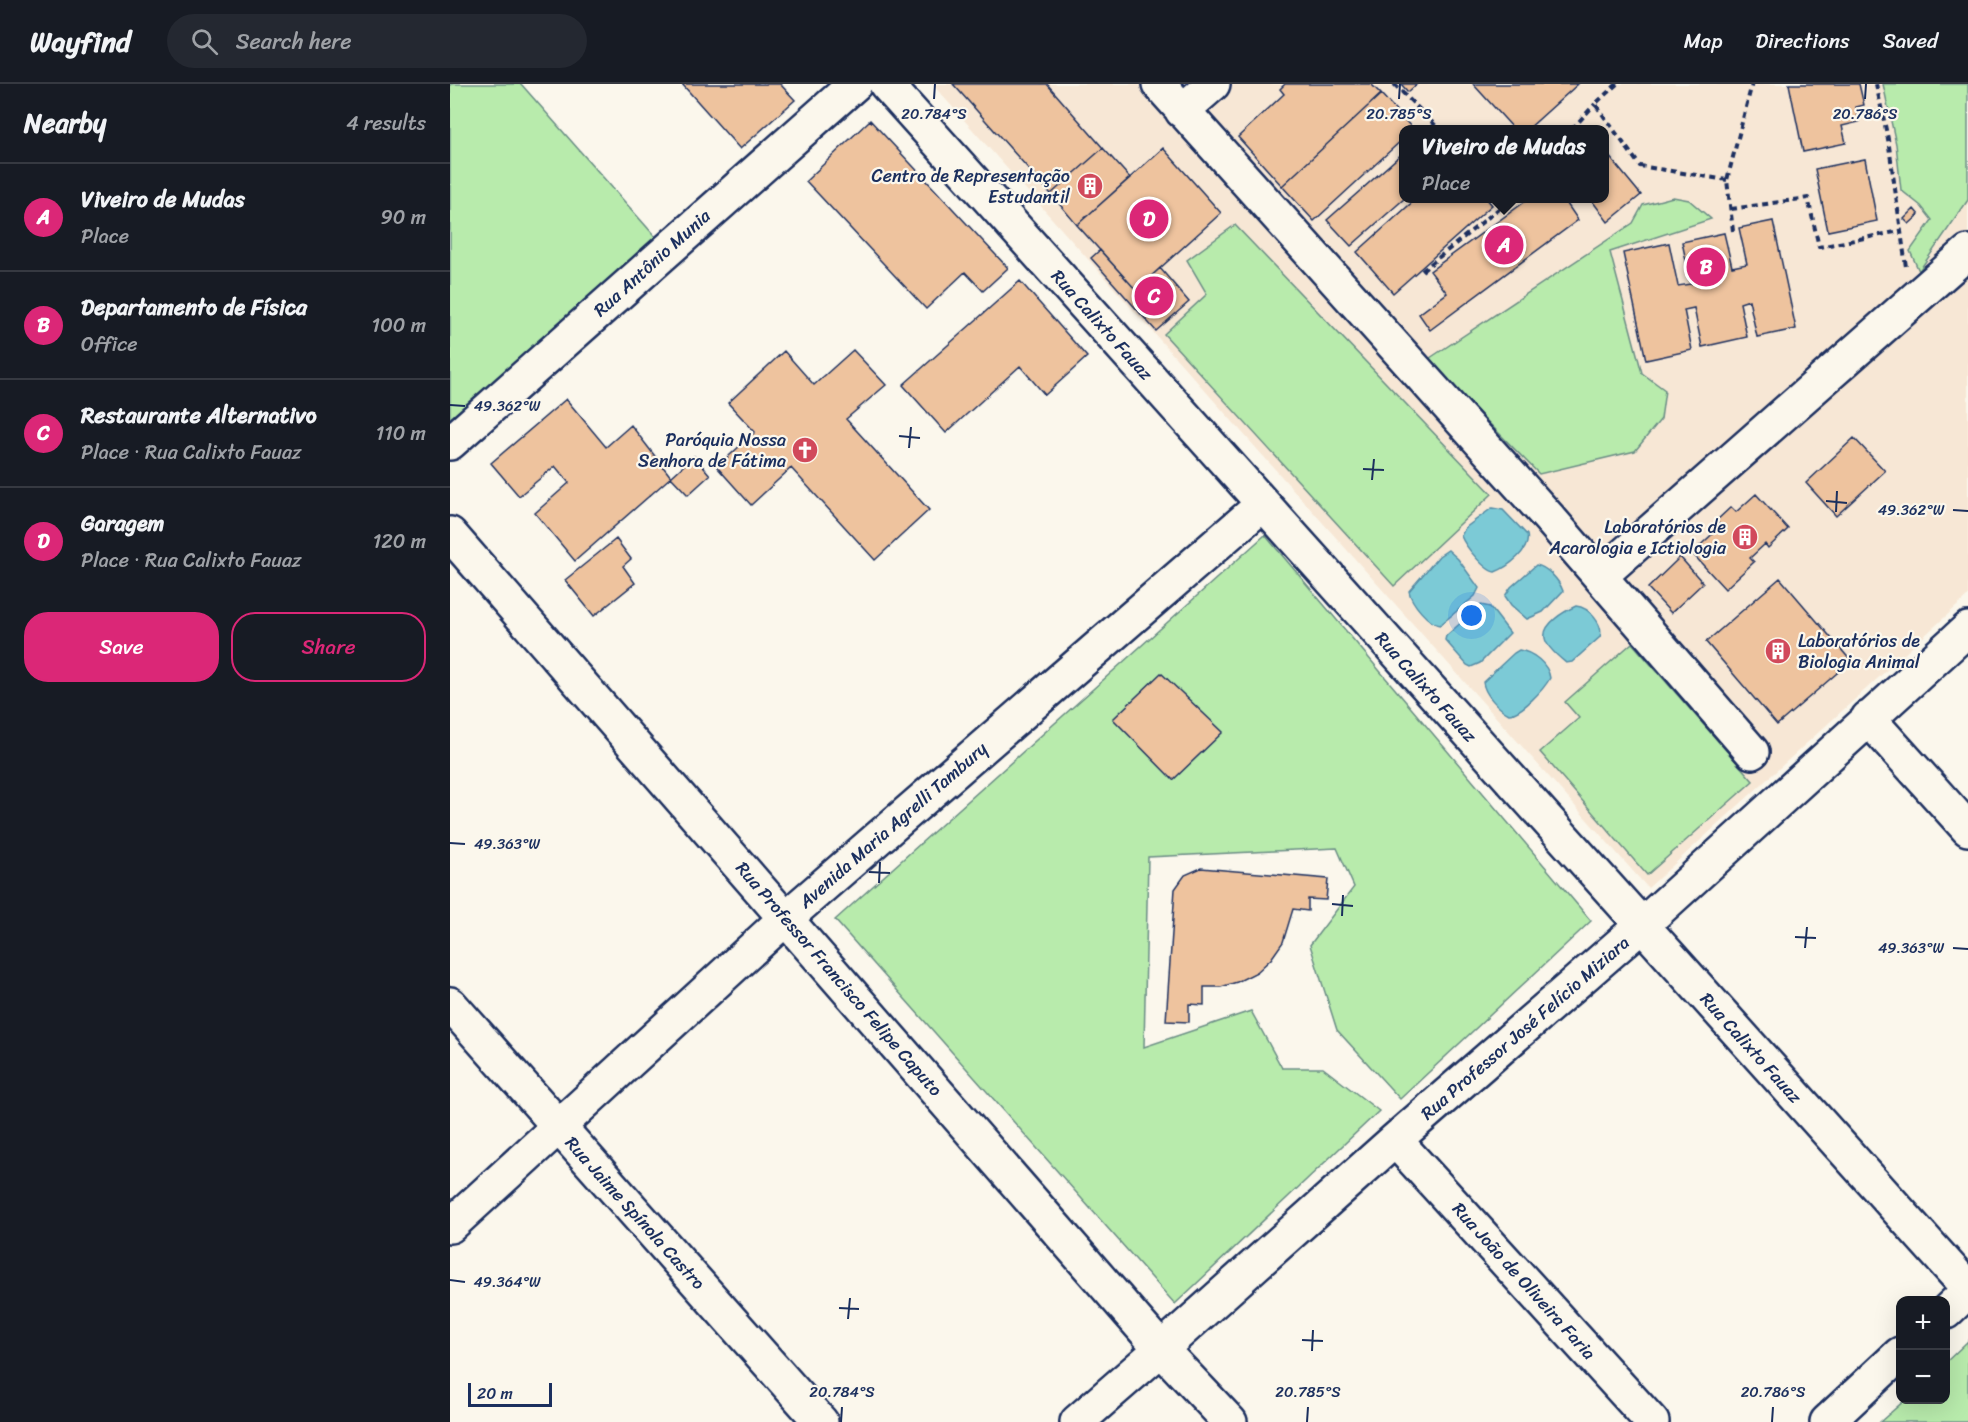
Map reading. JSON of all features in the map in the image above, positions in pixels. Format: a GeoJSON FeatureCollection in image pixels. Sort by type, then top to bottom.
{"type":"FeatureCollection","features":[{"type":"Feature","properties":{"kind":"street","name":"Rua Antônio Munia"},"geometry":{"type":"LineString","coordinates":[[450,443],[855,84]]}},
{"type":"Feature","properties":{"kind":"street","name":"Rua Calixto Fauaz"},"geometry":{"type":"LineString","coordinates":[[886,84],[1968,1289]]}},
{"type":"Feature","properties":{"kind":"street"},"geometry":{"type":"LineString","coordinates":[[1159,84],[1600,576],[1752,752]]}},
{"type":"Feature","properties":{"kind":"street"},"geometry":{"type":"LineString","coordinates":[[1182,111],[1213,84]]}},
{"type":"Feature","properties":{"kind":"street"},"geometry":{"type":"LineString","coordinates":[[1600,576],[1968,252]]}},
{"type":"Feature","properties":{"kind":"street","name":"Avenida Maria Agrelli Tambury"},"geometry":{"type":"LineString","coordinates":[[450,1226],[786,918],[1262,505]]}},
{"type":"Feature","properties":{"kind":"street","name":"Rua Professor Francisco Felipe Caputo"},"geometry":{"type":"LineString","coordinates":[[450,534],[1161,1349],[1230,1422]]}},
{"type":"Feature","properties":{"kind":"street","name":"Rua Professor José Felício Miziara"},"geometry":{"type":"LineString","coordinates":[[1077,1422],[1641,926],[1968,628]]}},
{"type":"Feature","properties":{"kind":"street"},"geometry":{"type":"LineString","coordinates":[[1868,718],[1968,829]]}},
{"type":"Feature","properties":{"kind":"street","name":"Rua Jaime Spínola Castro"},"geometry":{"type":"LineString","coordinates":[[450,1004],[821,1422]]}},
{"type":"Feature","properties":{"kind":"street","name":"Rua João de Oliveira Faria"},"geometry":{"type":"LineString","coordinates":[[1395,1140],[1653,1422]]}},
{"type":"Feature","properties":{"kind":"street"},"geometry":{"type":"LineString","coordinates":[[1950,1308],[1968,1289]]}},
{"type":"Feature","properties":{"kind":"street"},"geometry":{"type":"LineString","coordinates":[[1827,1422],[1896,1358]]}},
{"type":"Feature","properties":{"kind":"path"},"geometry":{"type":"LineString","coordinates":[[1394,84],[1435,125]]}},
{"type":"Feature","properties":{"kind":"path"},"geometry":{"type":"LineString","coordinates":[[1576,125],[1617,84]]}},
{"type":"Feature","properties":{"kind":"path"},"geometry":{"type":"LineString","coordinates":[[1733,231],[1727,180],[1752,84]]}},
{"type":"Feature","properties":{"kind":"path"},"geometry":{"type":"LineString","coordinates":[[1876,84],[1888,139],[1906,267],[1922,292]]}},
{"type":"Feature","properties":{"kind":"path"},"geometry":{"type":"LineString","coordinates":[[1595,104],[1640,166],[1727,180]]}},
{"type":"Feature","properties":{"kind":"path"},"geometry":{"type":"LineString","coordinates":[[1731,209],[1808,198],[1819,247],[1900,231]]}},
{"type":"Feature","properties":{"kind":"path"},"geometry":{"type":"LineString","coordinates":[[1422,271],[1504,203]]}},
{"type":"Feature","properties":{"kind":"shaded area"},"geometry":{"type":"Polygon","coordinates":[[[932,84],[1968,84],[1968,596],[1648,888],[932,84]]]}},
{"type":"Feature","properties":{"kind":"green space"},"geometry":{"type":"Polygon","coordinates":[[[450,84],[521,84],[660,242],[450,429],[450,84]]]}},
{"type":"Feature","properties":{"kind":"green space"},"geometry":{"type":"Polygon","coordinates":[[[1883,84],[1968,84],[1968,200],[1919,271],[1910,251],[1932,220],[1921,206],[1901,190],[1896,144],[1883,84]]]}},
{"type":"Feature","properties":{"kind":"green space"},"geometry":{"type":"Polygon","coordinates":[[[1673,197],[1689,200],[1711,219],[1610,252],[1642,373],[1665,390],[1661,419],[1635,451],[1539,474],[1427,360],[1633,223],[1643,205],[1673,197]]]}},
{"type":"Feature","properties":{"kind":"green space"},"geometry":{"type":"Polygon","coordinates":[[[1235,225],[1492,494],[1394,586],[1164,334],[1207,294],[1187,260],[1235,225]]]}},
{"type":"Feature","properties":{"kind":"green space"},"geometry":{"type":"Polygon","coordinates":[[[1265,535],[1591,921],[1400,1099],[1337,1030],[1310,945],[1354,887],[1337,848],[1148,857],[1144,1047],[1251,1011],[1282,1068],[1323,1068],[1379,1111],[1175,1304],[835,920],[1265,535]]]}},
{"type":"Feature","properties":{"kind":"green space"},"geometry":{"type":"Polygon","coordinates":[[[1632,643],[1753,781],[1647,875],[1540,752],[1579,718],[1565,702],[1632,643]]]}},
{"type":"Feature","properties":{"kind":"green space"},"geometry":{"type":"Polygon","coordinates":[[[1968,1341],[1968,1422],[1880,1422],[1900,1404],[1950,1404],[1950,1358],[1968,1341]]]}},
{"type":"Feature","properties":{"kind":"water"},"geometry":{"type":"Polygon","coordinates":[[[1492,508],[1503,510],[1527,535],[1526,546],[1522,552],[1495,572],[1476,557],[1461,536],[1465,528],[1492,508]]]}},
{"type":"Feature","properties":{"kind":"water"},"geometry":{"type":"Polygon","coordinates":[[[1448,550],[1458,559],[1479,588],[1475,596],[1440,625],[1421,612],[1409,591],[1439,556],[1448,550]]]}},
{"type":"Feature","properties":{"kind":"water"},"geometry":{"type":"Polygon","coordinates":[[[1536,565],[1552,575],[1563,591],[1543,612],[1527,619],[1511,605],[1505,596],[1511,587],[1536,565]]]}},
{"type":"Feature","properties":{"kind":"water"},"geometry":{"type":"Polygon","coordinates":[[[1481,605],[1490,607],[1510,633],[1480,663],[1471,667],[1445,640],[1446,636],[1481,605]]]}},
{"type":"Feature","properties":{"kind":"water"},"geometry":{"type":"Polygon","coordinates":[[[1576,606],[1586,610],[1594,617],[1601,632],[1600,637],[1572,662],[1566,663],[1548,645],[1545,633],[1555,619],[1576,606]]]}},
{"type":"Feature","properties":{"kind":"water"},"geometry":{"type":"Polygon","coordinates":[[[1519,650],[1539,660],[1546,668],[1550,678],[1526,706],[1509,714],[1493,701],[1483,682],[1519,650]]]}},
{"type":"Feature","properties":{"kind":"building"},"geometry":{"type":"Polygon","coordinates":[[[682,84],[780,84],[795,100],[740,149],[682,84]]]}},
{"type":"Feature","properties":{"kind":"building"},"geometry":{"type":"Polygon","coordinates":[[[953,84],[1047,84],[1103,148],[1051,194],[953,84]]]}},
{"type":"Feature","properties":{"kind":"building"},"geometry":{"type":"Polygon","coordinates":[[[1285,84],[1371,84],[1381,94],[1282,186],[1238,137],[1284,94],[1280,89],[1285,84]]]}},
{"type":"Feature","properties":{"kind":"building"},"geometry":{"type":"Polygon","coordinates":[[[1401,84],[1417,84],[1408,92],[1401,84]]]}},
{"type":"Feature","properties":{"kind":"building"},"geometry":{"type":"Polygon","coordinates":[[[1473,84],[1578,84],[1532,125],[1510,125],[1473,84]]]}},
{"type":"Feature","properties":{"kind":"building"},"geometry":{"type":"Polygon","coordinates":[[[1789,84],[1859,84],[1864,105],[1856,107],[1859,122],[1842,126],[1846,143],[1803,152],[1789,84]]]}},
{"type":"Feature","properties":{"kind":"building"},"geometry":{"type":"Polygon","coordinates":[[[1381,94],[1409,125],[1399,125],[1399,143],[1314,221],[1282,186],[1381,94]]]}},
{"type":"Feature","properties":{"kind":"building"},"geometry":{"type":"Polygon","coordinates":[[[870,120],[1008,268],[983,291],[965,272],[926,309],[806,181],[870,120]]]}},
{"type":"Feature","properties":{"kind":"building","name":"Centro de Representação Estudantil"},"geometry":{"type":"Polygon","coordinates":[[[1103,148],[1130,178],[1077,225],[1051,194],[1103,148]]]}},
{"type":"Feature","properties":{"kind":"building"},"geometry":{"type":"Polygon","coordinates":[[[1163,148],[1221,213],[1136,290],[1077,225],[1163,148]]]}},
{"type":"Feature","properties":{"kind":"building"},"geometry":{"type":"Polygon","coordinates":[[[1399,156],[1399,203],[1351,246],[1327,220],[1399,156]]]}},
{"type":"Feature","properties":{"kind":"building"},"geometry":{"type":"Polygon","coordinates":[[[1609,156],[1641,195],[1608,222],[1594,203],[1609,203],[1609,156]]]}},
{"type":"Feature","properties":{"kind":"building"},"geometry":{"type":"Polygon","coordinates":[[[1865,159],[1877,221],[1828,231],[1815,169],[1865,159]]]}},
{"type":"Feature","properties":{"kind":"building"},"geometry":{"type":"Polygon","coordinates":[[[1411,203],[1490,203],[1492,205],[1393,293],[1357,252],[1411,203]]]}},
{"type":"Feature","properties":{"kind":"building"},"geometry":{"type":"Polygon","coordinates":[[[1523,203],[1566,203],[1578,220],[1430,330],[1419,314],[1447,293],[1430,271],[1523,203]]]}},
{"type":"Feature","properties":{"kind":"building"},"geometry":{"type":"Polygon","coordinates":[[[1914,209],[1919,215],[1909,224],[1904,219],[1914,209]]]}},
{"type":"Feature","properties":{"kind":"building"},"geometry":{"type":"Polygon","coordinates":[[[1773,221],[1796,329],[1757,337],[1749,300],[1740,303],[1747,337],[1702,347],[1694,308],[1684,310],[1692,350],[1646,360],[1623,253],[1669,243],[1678,286],[1691,284],[1682,242],[1724,233],[1732,267],[1747,264],[1739,228],[1773,221]]]}},
{"type":"Feature","properties":{"kind":"building"},"geometry":{"type":"Polygon","coordinates":[[[1100,250],[1136,290],[1160,268],[1189,302],[1156,331],[1091,258],[1100,250]]]}},
{"type":"Feature","properties":{"kind":"building"},"geometry":{"type":"Polygon","coordinates":[[[1020,281],[1087,357],[1045,395],[1020,366],[946,433],[903,385],[1020,281]]]}},
{"type":"Feature","properties":{"kind":"building","name":"Paróquia Nossa Senhora de Fátima"},"geometry":{"type":"Polygon","coordinates":[[[853,350],[886,385],[846,419],[929,510],[875,560],[791,468],[751,505],[717,467],[755,432],[728,403],[784,351],[814,385],[853,350]]]}},
{"type":"Feature","properties":{"kind":"building"},"geometry":{"type":"Polygon","coordinates":[[[566,399],[606,447],[631,425],[671,477],[575,561],[535,513],[569,483],[555,466],[519,496],[491,463],[566,399]]]}},
{"type":"Feature","properties":{"kind":"building"},"geometry":{"type":"Polygon","coordinates":[[[1854,438],[1885,471],[1836,516],[1806,483],[1854,438]]]}},
{"type":"Feature","properties":{"kind":"building"},"geometry":{"type":"Polygon","coordinates":[[[694,456],[710,475],[688,495],[671,477],[694,456]]]}},
{"type":"Feature","properties":{"kind":"building","name":"Laboratórios de Acarologia e Ictiologia"},"geometry":{"type":"Polygon","coordinates":[[[1756,494],[1788,529],[1768,548],[1765,544],[1750,558],[1754,562],[1725,589],[1692,553],[1721,526],[1716,521],[1731,507],[1736,512],[1756,494]]]}},
{"type":"Feature","properties":{"kind":"building"},"geometry":{"type":"Polygon","coordinates":[[[616,539],[631,559],[623,566],[635,583],[594,616],[565,580],[616,539]]]}},
{"type":"Feature","properties":{"kind":"building"},"geometry":{"type":"Polygon","coordinates":[[[1680,557],[1703,583],[1671,613],[1648,588],[1680,557]]]}},
{"type":"Feature","properties":{"kind":"building","name":"Laboratórios de Biologia Animal"},"geometry":{"type":"Polygon","coordinates":[[[1780,578],[1851,661],[1777,725],[1706,642],[1780,578]]]}},
{"type":"Feature","properties":{"kind":"building"},"geometry":{"type":"Polygon","coordinates":[[[1161,673],[1223,732],[1173,780],[1113,719],[1161,673]]]}},
{"type":"Feature","properties":{"kind":"building"},"geometry":{"type":"Polygon","coordinates":[[[1201,868],[1328,879],[1326,900],[1308,899],[1308,911],[1293,909],[1283,942],[1271,959],[1257,972],[1221,987],[1204,987],[1204,1005],[1189,1004],[1189,1022],[1166,1021],[1175,889],[1185,875],[1201,868]]]}},
{"type":"Feature","properties":{"kind":"place","name":"Centro de Representação Estudantil"},"geometry":{"type":"Point","coordinates":[1090,186]}},
{"type":"Feature","properties":{"kind":"place","name":"Garagem"},"geometry":{"type":"Point","coordinates":[1149,219]}},
{"type":"Feature","properties":{"kind":"place","name":"Viveiro de Mudas"},"geometry":{"type":"Point","coordinates":[1504,245]}},
{"type":"Feature","properties":{"kind":"place","name":"Departamento de Física"},"geometry":{"type":"Point","coordinates":[1706,267]}},
{"type":"Feature","properties":{"kind":"place","name":"Restaurante Alternativo"},"geometry":{"type":"Point","coordinates":[1154,296]}},
{"type":"Feature","properties":{"kind":"place","name":"Paróquia Nossa Senhora de Fátima"},"geometry":{"type":"Point","coordinates":[805,450]}},
{"type":"Feature","properties":{"kind":"place","name":"Laboratórios de Acarologia e Ictiologia"},"geometry":{"type":"Point","coordinates":[1745,537]}},
{"type":"Feature","properties":{"kind":"place","name":"Laboratórios de Biologia Animal"},"geometry":{"type":"Point","coordinates":[1778,651]}}]}
